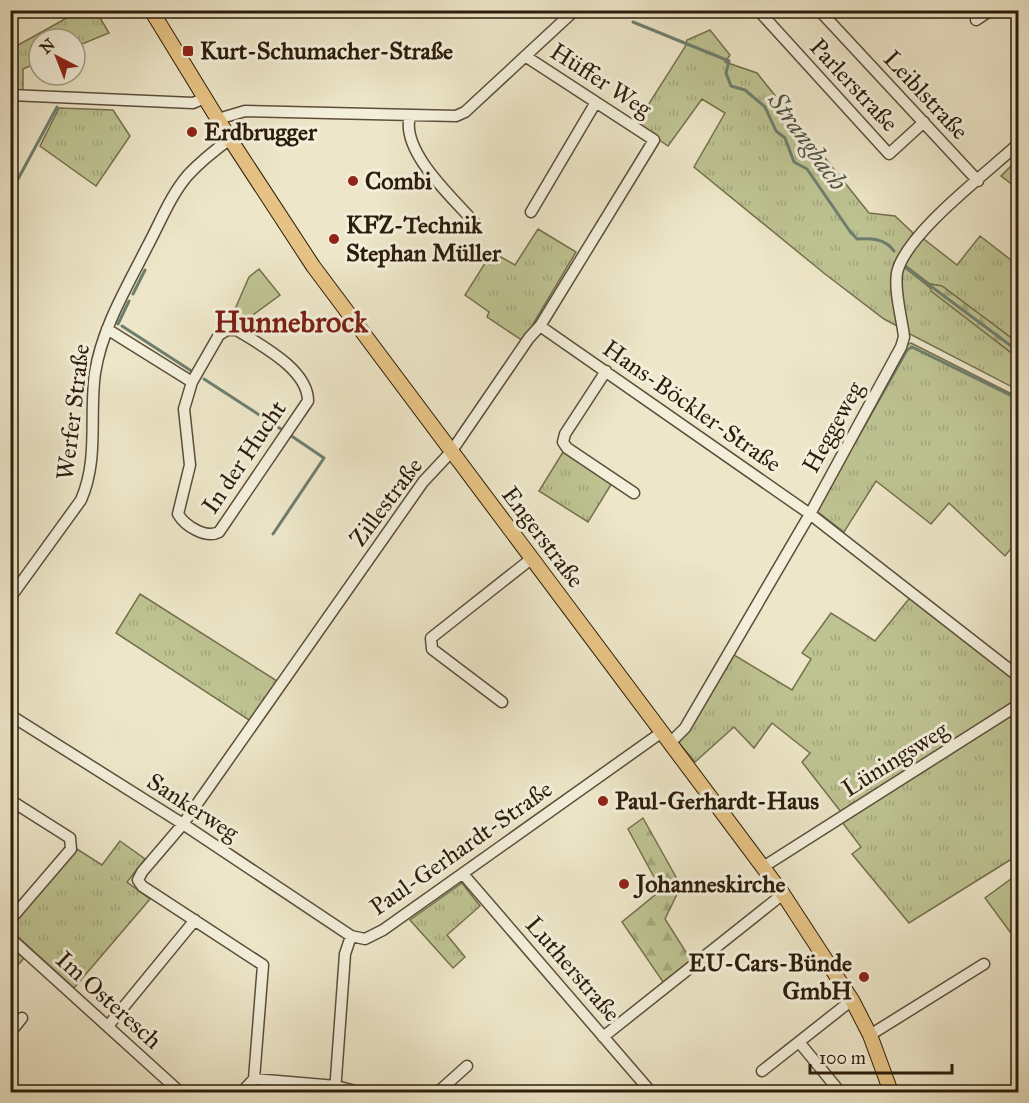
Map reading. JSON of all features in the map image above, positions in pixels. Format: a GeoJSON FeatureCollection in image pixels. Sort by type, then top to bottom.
{"type":"FeatureCollection","features":[{"type":"Feature","properties":{"kind":"main road","name":"Engerstraße"},"geometry":{"type":"LineString","coordinates":[[151,10],[230,139],[313,266],[783,894],[852,1000],[870,1035],[891,1092]]}},
{"type":"Feature","properties":{"kind":"street"},"geometry":{"type":"LineString","coordinates":[[218,119],[245,111],[456,116],[465,112],[574,10]]}},
{"type":"Feature","properties":{"kind":"street","name":"Parlerstraße"},"geometry":{"type":"LineString","coordinates":[[758,10],[889,154],[924,122]]}},
{"type":"Feature","properties":{"kind":"street","name":"Leiblstraße"},"geometry":{"type":"LineString","coordinates":[[819,10],[978,181]]}},
{"type":"Feature","properties":{"kind":"street"},"geometry":{"type":"LineString","coordinates":[[976,20],[991,10]]}},
{"type":"Feature","properties":{"kind":"street","name":"Hüffer Weg"},"geometry":{"type":"LineString","coordinates":[[525,56],[654,140]]}},
{"type":"Feature","properties":{"kind":"street"},"geometry":{"type":"LineString","coordinates":[[10,95],[193,103],[205,98]]}},
{"type":"Feature","properties":{"kind":"street"},"geometry":{"type":"LineString","coordinates":[[531,212],[596,102]]}},
{"type":"Feature","properties":{"kind":"street"},"geometry":{"type":"LineString","coordinates":[[410,116],[408,123],[418,159],[474,222]]}},
{"type":"Feature","properties":{"kind":"street","name":"Werfer Straße"},"geometry":{"type":"LineString","coordinates":[[10,598],[81,500],[88,484],[92,467],[95,374],[107,329],[173,197],[206,157],[230,139]]}},
{"type":"Feature","properties":{"kind":"street","name":"Zillestraße"},"geometry":{"type":"LineString","coordinates":[[195,920],[142,886],[138,880],[142,872],[183,824],[423,482],[451,452],[529,338],[540,326],[654,140]]}},
{"type":"Feature","properties":{"kind":"street","name":"Heggeweg"},"geometry":{"type":"LineString","coordinates":[[666,738],[685,728],[810,513],[901,347],[904,337],[896,276],[908,247],[928,224],[1018,144]]}},
{"type":"Feature","properties":{"kind":"street","name":"Hans-Böckler-Straße"},"geometry":{"type":"LineString","coordinates":[[540,326],[810,513],[1018,676]]}},
{"type":"Feature","properties":{"kind":"street"},"geometry":{"type":"LineString","coordinates":[[107,329],[192,382]]}},
{"type":"Feature","properties":{"kind":"street","name":"In der Hucht"},"geometry":{"type":"LineString","coordinates":[[227,330],[237,330],[285,360],[308,393],[308,401],[219,532],[213,535],[205,534],[190,525],[178,514],[190,465],[184,409],[192,382],[219,335],[227,330]]}},
{"type":"Feature","properties":{"kind":"street"},"geometry":{"type":"LineString","coordinates":[[606,371],[565,434],[563,442],[567,448],[634,493]]}},
{"type":"Feature","properties":{"kind":"street"},"geometry":{"type":"LineString","coordinates":[[502,702],[432,648],[431,638],[531,559]]}},
{"type":"Feature","properties":{"kind":"street","name":"Lüningsweg"},"geometry":{"type":"LineString","coordinates":[[763,867],[1018,705]]}},
{"type":"Feature","properties":{"kind":"street","name":"Sankerweg"},"geometry":{"type":"LineString","coordinates":[[10,715],[183,824],[351,936]]}},
{"type":"Feature","properties":{"kind":"street","name":"Paul-Gerhardt-Straße"},"geometry":{"type":"LineString","coordinates":[[336,1089],[345,954],[351,936],[365,939],[383,930],[666,738]]}},
{"type":"Feature","properties":{"kind":"street"},"geometry":{"type":"LineString","coordinates":[[10,800],[70,838],[70,849],[10,920]]}},
{"type":"Feature","properties":{"kind":"street","name":"Lutherstraße"},"geometry":{"type":"LineString","coordinates":[[463,874],[651,1092]]}},
{"type":"Feature","properties":{"kind":"street"},"geometry":{"type":"LineString","coordinates":[[603,1036],[783,894]]}},
{"type":"Feature","properties":{"kind":"street"},"geometry":{"type":"LineString","coordinates":[[108,1026],[195,920],[264,965],[254,1079],[242,1092]]}},
{"type":"Feature","properties":{"kind":"street","name":"Im Osteresch"},"geometry":{"type":"LineString","coordinates":[[10,938],[180,1092]]}},
{"type":"Feature","properties":{"kind":"street"},"geometry":{"type":"LineString","coordinates":[[870,1035],[984,964]]}},
{"type":"Feature","properties":{"kind":"street"},"geometry":{"type":"LineString","coordinates":[[762,1071],[852,1000]]}},
{"type":"Feature","properties":{"kind":"street"},"geometry":{"type":"LineString","coordinates":[[10,1033],[22,1018]]}},
{"type":"Feature","properties":{"kind":"street"},"geometry":{"type":"LineString","coordinates":[[799,1042],[840,1092]]}},
{"type":"Feature","properties":{"kind":"street"},"geometry":{"type":"LineString","coordinates":[[438,1092],[467,1066]]}},
{"type":"Feature","properties":{"kind":"street"},"geometry":{"type":"LineString","coordinates":[[254,1079],[358,1092]]}},
{"type":"Feature","properties":{"kind":"green space"},"geometry":{"type":"Polygon","coordinates":[[[81,10],[96,11],[109,33],[87,42],[87,27],[50,27],[81,10]]]}},
{"type":"Feature","properties":{"kind":"green space"},"geometry":{"type":"Polygon","coordinates":[[[710,30],[730,55],[725,62],[757,73],[869,213],[895,216],[913,233],[897,262],[899,327],[884,319],[825,274],[694,167],[725,113],[702,99],[668,146],[636,124],[685,47],[687,40],[710,30]]]}},
{"type":"Feature","properties":{"kind":"green space"},"geometry":{"type":"Polygon","coordinates":[[[27,40],[27,67],[23,69],[23,90],[11,89],[11,49],[27,40]]]}},
{"type":"Feature","properties":{"kind":"green space"},"geometry":{"type":"Polygon","coordinates":[[[59,108],[113,110],[130,136],[96,186],[40,146],[59,108]]]}},
{"type":"Feature","properties":{"kind":"green space"},"geometry":{"type":"Polygon","coordinates":[[[1018,159],[1018,189],[1001,176],[1018,159]]]}},
{"type":"Feature","properties":{"kind":"green space"},"geometry":{"type":"Polygon","coordinates":[[[538,229],[576,252],[523,341],[487,317],[489,312],[465,295],[492,252],[515,265],[538,229]]]}},
{"type":"Feature","properties":{"kind":"green space"},"geometry":{"type":"Polygon","coordinates":[[[920,236],[957,265],[980,236],[1011,260],[1018,250],[1018,343],[942,286],[930,284],[905,265],[904,267],[1018,358],[1018,390],[906,332],[900,269],[920,236]]]}},
{"type":"Feature","properties":{"kind":"green space"},"geometry":{"type":"Polygon","coordinates":[[[259,269],[280,295],[238,326],[233,322],[232,316],[249,277],[259,269]]]}},
{"type":"Feature","properties":{"kind":"green space"},"geometry":{"type":"Polygon","coordinates":[[[930,284],[942,286],[1018,343],[1018,358],[931,291],[930,284]]]}},
{"type":"Feature","properties":{"kind":"green space"},"geometry":{"type":"Polygon","coordinates":[[[911,343],[1018,397],[1018,540],[1005,556],[949,503],[931,524],[876,481],[844,532],[815,510],[906,345],[911,343]]]}},
{"type":"Feature","properties":{"kind":"green space"},"geometry":{"type":"Polygon","coordinates":[[[563,452],[612,483],[588,522],[539,491],[563,452]]]}},
{"type":"Feature","properties":{"kind":"green space"},"geometry":{"type":"Polygon","coordinates":[[[140,594],[277,681],[249,720],[116,633],[140,594]]]}},
{"type":"Feature","properties":{"kind":"green space"},"geometry":{"type":"Polygon","coordinates":[[[912,595],[1018,683],[1018,699],[841,812],[802,762],[810,753],[772,723],[754,748],[734,727],[695,762],[679,743],[731,653],[792,690],[811,659],[802,653],[831,613],[875,641],[912,595]]]}},
{"type":"Feature","properties":{"kind":"green space"},"geometry":{"type":"Polygon","coordinates":[[[1018,711],[1018,855],[909,923],[852,854],[861,847],[842,822],[1018,711]]]}},
{"type":"Feature","properties":{"kind":"green space"},"geometry":{"type":"Polygon","coordinates":[[[643,818],[681,886],[665,919],[691,960],[663,982],[622,922],[661,890],[628,829],[643,818]]]}},
{"type":"Feature","properties":{"kind":"green space"},"geometry":{"type":"Polygon","coordinates":[[[120,841],[145,859],[127,882],[150,899],[74,988],[16,935],[15,922],[77,849],[102,865],[120,841]]]}},
{"type":"Feature","properties":{"kind":"green space"},"geometry":{"type":"Polygon","coordinates":[[[1015,876],[1018,880],[1018,925],[1010,932],[985,898],[1015,876]]]}},
{"type":"Feature","properties":{"kind":"green space"},"geometry":{"type":"Polygon","coordinates":[[[462,883],[480,906],[447,935],[465,957],[453,968],[410,920],[462,883]]]}},
{"type":"Feature","properties":{"kind":"green space"},"geometry":{"type":"Polygon","coordinates":[[[10,947],[24,958],[11,973],[10,973],[10,947]]]}},
{"type":"Feature","properties":{"kind":"waterway","name":"Strangbach"},"geometry":{"type":"LineString","coordinates":[[633,22],[729,61],[726,73],[731,86],[745,90],[765,107],[776,131],[785,138],[794,162],[807,169],[849,230],[857,239],[882,241],[894,251]]}},
{"type":"Feature","properties":{"kind":"waterway"},"geometry":{"type":"LineString","coordinates":[[18,179],[57,107]]}},
{"type":"Feature","properties":{"kind":"waterway","name":"Strangbach"},"geometry":{"type":"LineString","coordinates":[[905,267],[1018,351]]}},
{"type":"Feature","properties":{"kind":"waterway"},"geometry":{"type":"LineString","coordinates":[[133,294],[145,270]]}},
{"type":"Feature","properties":{"kind":"waterway"},"geometry":{"type":"LineString","coordinates":[[118,324],[129,301]]}},
{"type":"Feature","properties":{"kind":"waterway"},"geometry":{"type":"LineString","coordinates":[[122,326],[193,372]]}},
{"type":"Feature","properties":{"kind":"waterway"},"geometry":{"type":"LineString","coordinates":[[856,440],[907,350],[912,347],[1018,399]]}},
{"type":"Feature","properties":{"kind":"waterway"},"geometry":{"type":"LineString","coordinates":[[204,379],[281,429]]}},
{"type":"Feature","properties":{"kind":"waterway"},"geometry":{"type":"LineString","coordinates":[[273,534],[324,458],[290,435]]}},
{"type":"Feature","properties":{"kind":"waterway"},"geometry":{"type":"LineString","coordinates":[[819,514],[841,531]]}},
{"type":"Feature","properties":{"kind":"place","name":"Kurt-Schumacher-Straße"},"geometry":{"type":"Point","coordinates":[188,51]}},
{"type":"Feature","properties":{"kind":"place","name":"Erdbrugger"},"geometry":{"type":"Point","coordinates":[192,132]}},
{"type":"Feature","properties":{"kind":"place","name":"Combi"},"geometry":{"type":"Point","coordinates":[353,181]}},
{"type":"Feature","properties":{"kind":"place","name":"KFZ-Technik Stephan Müller"},"geometry":{"type":"Point","coordinates":[334,239]}},
{"type":"Feature","properties":{"kind":"place","name":"Paul-Gerhardt-Haus"},"geometry":{"type":"Point","coordinates":[603,801]}},
{"type":"Feature","properties":{"kind":"place","name":"Johanneskirche"},"geometry":{"type":"Point","coordinates":[624,884]}},
{"type":"Feature","properties":{"kind":"place","name":"EU-Cars-Bünde GmbH"},"geometry":{"type":"Point","coordinates":[864,977]}},
{"type":"Feature","properties":{"kind":"district","name":"Hunnebrock"},"geometry":{"type":"Point","coordinates":[291,322]}}]}
